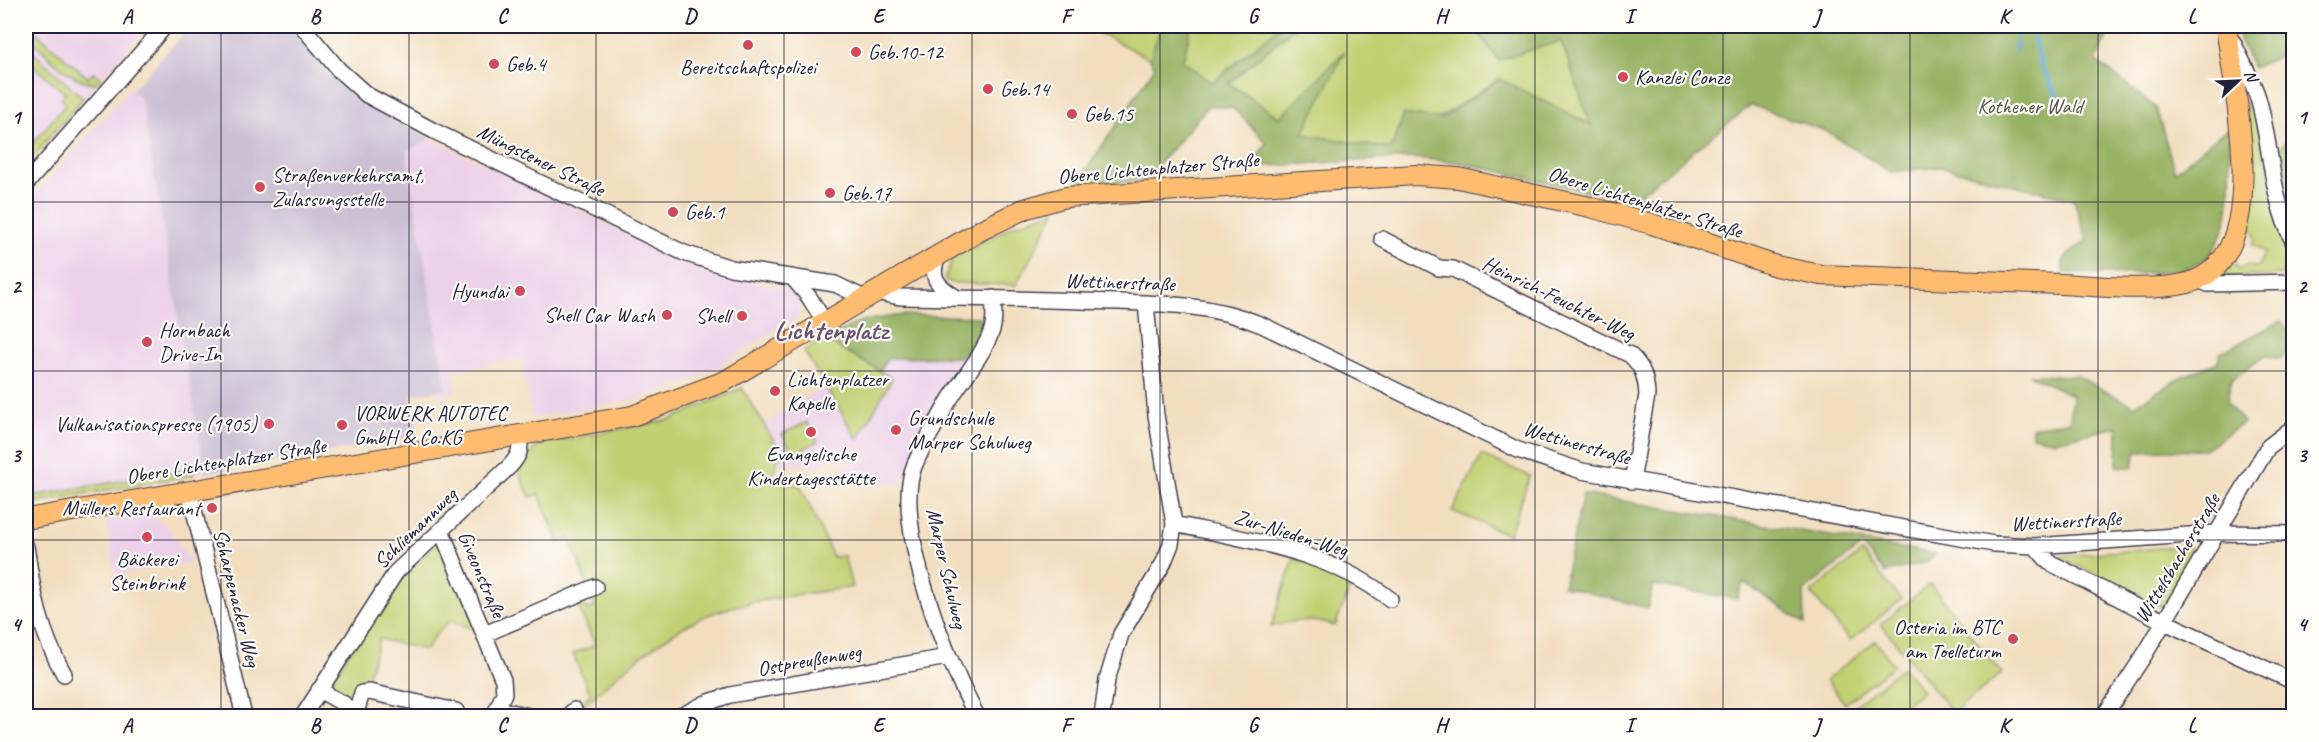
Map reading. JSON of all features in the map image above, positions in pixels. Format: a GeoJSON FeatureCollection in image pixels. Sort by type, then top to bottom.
{"type":"FeatureCollection","features":[{"type":"Feature","properties":{"kind":"main road","name":"Obere Lichtenplatzer Straße"},"geometry":{"type":"LineString","coordinates":[[26,519],[633,416],[724,381],[939,254],[1024,209],[1066,197],[1416,175],[1458,178],[1590,207],[1652,224],[1776,266],[1821,275],[2117,286],[2169,286],[2198,280],[2217,266],[2224,257],[2239,217],[2241,145],[2226,26]]}},
{"type":"Feature","properties":{"kind":"street"},"geometry":{"type":"LineString","coordinates":[[26,184],[165,26]]}},
{"type":"Feature","properties":{"kind":"street","name":"Müngstener Straße"},"geometry":{"type":"LineString","coordinates":[[302,26],[339,70],[367,95],[434,131],[684,253],[731,268],[834,284],[869,295]]}},
{"type":"Feature","properties":{"kind":"street"},"geometry":{"type":"LineString","coordinates":[[2226,26],[2258,98],[2275,190],[2285,226],[2294,243]]}},
{"type":"Feature","properties":{"kind":"street","name":"Heinrich-Feuchter-Weg"},"geometry":{"type":"LineString","coordinates":[[1382,239],[1439,268],[1453,268],[1630,355],[1638,362],[1647,383],[1647,395],[1632,481]]}},
{"type":"Feature","properties":{"kind":"street"},"geometry":{"type":"LineString","coordinates":[[939,254],[934,264],[933,277],[942,289],[957,298]]}},
{"type":"Feature","properties":{"kind":"street"},"geometry":{"type":"LineString","coordinates":[[792,277],[801,286],[824,321]]}},
{"type":"Feature","properties":{"kind":"street","name":"Obere Lichtenplatzer Straße"},"geometry":{"type":"LineString","coordinates":[[2198,280],[2208,284],[2294,282]]}},
{"type":"Feature","properties":{"kind":"street","name":"Wettinerstraße"},"geometry":{"type":"LineString","coordinates":[[869,295],[1146,303],[1207,307],[1235,313],[1518,450],[1582,471],[1994,544],[2035,546],[2217,533],[2294,534]]}},
{"type":"Feature","properties":{"kind":"street","name":"Marper Schulweg"},"geometry":{"type":"LineString","coordinates":[[977,717],[948,657],[926,589],[912,529],[910,502],[912,472],[949,402],[990,333],[993,298]]}},
{"type":"Feature","properties":{"kind":"street"},"geometry":{"type":"LineString","coordinates":[[1102,717],[1107,680],[1121,634],[1163,564],[1171,544],[1174,524],[1156,415],[1146,303]]}},
{"type":"Feature","properties":{"kind":"street","name":"Wittelsbacherstraße"},"geometry":{"type":"LineString","coordinates":[[2104,717],[2268,447],[2294,427]]}},
{"type":"Feature","properties":{"kind":"street","name":"Schliemannweg"},"geometry":{"type":"LineString","coordinates":[[303,717],[396,572],[518,457],[521,446],[519,437]]}},
{"type":"Feature","properties":{"kind":"street","name":"Scharpenacker Weg"},"geometry":{"type":"LineString","coordinates":[[189,490],[244,717]]}},
{"type":"Feature","properties":{"kind":"street","name":"Zur-Nieden-Weg"},"geometry":{"type":"LineString","coordinates":[[1174,524],[1311,557],[1368,582],[1390,599]]}},
{"type":"Feature","properties":{"kind":"street","name":"Giveonstraße"},"geometry":{"type":"LineString","coordinates":[[441,530],[503,680],[504,693],[497,713],[528,717]]}},
{"type":"Feature","properties":{"kind":"street"},"geometry":{"type":"LineString","coordinates":[[26,546],[39,621],[50,651],[64,674]]}},
{"type":"Feature","properties":{"kind":"street"},"geometry":{"type":"LineString","coordinates":[[2035,546],[2049,562],[2163,621],[2294,682]]}},
{"type":"Feature","properties":{"kind":"street","name":"Giveonstraße"},"geometry":{"type":"LineString","coordinates":[[485,634],[590,595]]}},
{"type":"Feature","properties":{"kind":"street","name":"Ostpreußenweg"},"geometry":{"type":"LineString","coordinates":[[681,717],[705,703],[730,695],[948,657]]}},
{"type":"Feature","properties":{"kind":"street"},"geometry":{"type":"LineString","coordinates":[[320,690],[344,704],[351,715],[357,709],[362,693],[369,692],[456,711]]}},
{"type":"Feature","properties":{"kind":"shaded area"},"geometry":{"type":"Polygon","coordinates":[[[26,26],[147,26],[26,165],[26,26]]]}},
{"type":"Feature","properties":{"kind":"shaded area","name":"VORWERK AUTOTEC GmbH & Co.KG"},"geometry":{"type":"Polygon","coordinates":[[[191,26],[289,26],[329,73],[350,93],[373,109],[431,139],[406,151],[446,389],[411,395],[418,437],[205,473],[141,98],[132,90],[191,26]]]}},
{"type":"Feature","properties":{"kind":"shaded area"},"geometry":{"type":"Polygon","coordinates":[[[130,88],[141,98],[205,473],[26,504],[26,205],[130,88]]]}},
{"type":"Feature","properties":{"kind":"shaded area","name":"Hyundai"},"geometry":{"type":"Polygon","coordinates":[[[432,139],[704,272],[784,288],[792,292],[797,299],[798,317],[701,376],[640,399],[532,418],[522,359],[452,371],[456,393],[437,396],[436,391],[446,389],[406,151],[432,139]]]}},
{"type":"Feature","properties":{"kind":"shaded area","name":"Grundschule Marper Schulweg"},"geometry":{"type":"Polygon","coordinates":[[[968,357],[901,483],[834,485],[857,442],[820,466],[777,464],[780,451],[764,424],[825,386],[858,440],[892,378],[880,371],[888,358],[968,357]]]}},
{"type":"Feature","properties":{"kind":"shaded area"},"geometry":{"type":"Polygon","coordinates":[[[149,513],[166,526],[192,562],[115,575],[106,521],[149,513]]]}},
{"type":"Feature","properties":{"kind":"green space"},"geometry":{"type":"Polygon","coordinates":[[[29,26],[88,78],[94,72],[101,78],[96,83],[86,82],[67,72],[26,34],[26,27],[29,26]]]}},
{"type":"Feature","properties":{"kind":"green space"},"geometry":{"type":"Polygon","coordinates":[[[1086,26],[1161,26],[1150,59],[1086,26]]]}},
{"type":"Feature","properties":{"kind":"green space","name":"Kothener Wald"},"geometry":{"type":"Polygon","coordinates":[[[1161,26],[1191,26],[1183,61],[1212,83],[1280,26],[1296,26],[1229,83],[1279,118],[1345,51],[1303,134],[1391,149],[1404,114],[1441,119],[1500,79],[1591,125],[1561,41],[1499,60],[1479,34],[1466,26],[2112,26],[2096,60],[2156,108],[2175,172],[2225,130],[2229,130],[2230,182],[2226,220],[2217,245],[2201,262],[2178,270],[2148,273],[2063,273],[2063,259],[2087,240],[2074,200],[1941,167],[1890,172],[1828,132],[1751,105],[1631,201],[1457,162],[1412,158],[1249,167],[1267,143],[1233,108],[1208,106],[1145,181],[1076,185],[1155,67],[1150,59],[1161,26]]]}},
{"type":"Feature","properties":{"kind":"green space"},"geometry":{"type":"Polygon","coordinates":[[[1191,26],[1280,26],[1212,83],[1183,61],[1191,26]]]}},
{"type":"Feature","properties":{"kind":"green space"},"geometry":{"type":"Polygon","coordinates":[[[1296,26],[1466,26],[1479,34],[1499,60],[1561,40],[1591,125],[1499,79],[1391,149],[1302,134],[1343,53],[1280,118],[1229,83],[1296,26]]]}},
{"type":"Feature","properties":{"kind":"green space"},"geometry":{"type":"Polygon","coordinates":[[[2237,26],[2293,26],[2293,50],[2253,68],[2239,39],[2237,26]]]}},
{"type":"Feature","properties":{"kind":"green space"},"geometry":{"type":"Polygon","coordinates":[[[26,46],[83,98],[26,165],[26,151],[66,104],[61,99],[65,93],[26,59],[26,46]]]}},
{"type":"Feature","properties":{"kind":"green space"},"geometry":{"type":"Polygon","coordinates":[[[2246,95],[2251,98],[2288,246],[2285,248],[2293,265],[2293,275],[2222,277],[2230,266],[2236,264],[2238,269],[2247,265],[2257,268],[2265,252],[2252,245],[2255,239],[2247,215],[2246,95]]]}},
{"type":"Feature","properties":{"kind":"green space"},"geometry":{"type":"Polygon","coordinates":[[[2293,136],[2293,216],[2278,148],[2293,136]]]}},
{"type":"Feature","properties":{"kind":"green space"},"geometry":{"type":"Polygon","coordinates":[[[1056,210],[1016,285],[953,283],[944,280],[951,263],[949,260],[1012,226],[1056,210]]]}},
{"type":"Feature","properties":{"kind":"green space"},"geometry":{"type":"Polygon","coordinates":[[[903,315],[979,317],[981,333],[968,357],[888,358],[880,371],[824,339],[862,321],[903,315]]]}},
{"type":"Feature","properties":{"kind":"green space"},"geometry":{"type":"Polygon","coordinates":[[[2281,321],[2290,333],[2292,346],[2280,359],[2265,356],[2231,380],[2227,402],[2243,423],[2205,449],[2137,451],[2132,468],[2117,466],[2118,427],[2055,441],[2032,436],[2032,427],[2070,421],[2072,395],[2029,375],[2077,376],[2134,406],[2183,376],[2218,362],[2220,353],[2281,321]]]}},
{"type":"Feature","properties":{"kind":"green space"},"geometry":{"type":"Polygon","coordinates":[[[824,339],[892,378],[858,440],[804,351],[824,339]]]}},
{"type":"Feature","properties":{"kind":"green space"},"geometry":{"type":"Polygon","coordinates":[[[742,388],[780,451],[772,481],[800,485],[833,557],[844,556],[852,587],[769,599],[708,615],[677,631],[647,652],[617,675],[579,711],[576,709],[590,694],[573,654],[595,645],[576,601],[582,600],[587,610],[595,607],[570,538],[559,543],[539,494],[530,497],[524,485],[520,473],[522,466],[541,444],[669,420],[742,388]]]}},
{"type":"Feature","properties":{"kind":"green space"},"geometry":{"type":"Polygon","coordinates":[[[807,422],[818,441],[794,455],[782,434],[807,422]]]}},
{"type":"Feature","properties":{"kind":"green space"},"geometry":{"type":"Polygon","coordinates":[[[1482,455],[1530,476],[1509,535],[1452,511],[1482,455]]]}},
{"type":"Feature","properties":{"kind":"green space"},"geometry":{"type":"Polygon","coordinates":[[[193,469],[193,475],[26,504],[26,497],[193,469]]]}},
{"type":"Feature","properties":{"kind":"green space"},"geometry":{"type":"Polygon","coordinates":[[[1583,494],[1936,554],[1926,562],[1885,573],[1862,545],[1804,591],[1805,624],[1743,582],[1737,599],[1653,585],[1648,608],[1563,586],[1583,494]]]}},
{"type":"Feature","properties":{"kind":"green space"},"geometry":{"type":"Polygon","coordinates":[[[435,544],[442,544],[478,630],[449,621],[436,634],[426,650],[379,639],[365,687],[360,686],[354,706],[327,689],[384,593],[435,544]]]}},
{"type":"Feature","properties":{"kind":"green space"},"geometry":{"type":"Polygon","coordinates":[[[2188,546],[2196,553],[2163,607],[2057,556],[2188,546]]]}},
{"type":"Feature","properties":{"kind":"green space"},"geometry":{"type":"Polygon","coordinates":[[[1862,552],[1901,600],[1850,641],[1811,593],[1862,552]]]}},
{"type":"Feature","properties":{"kind":"green space"},"geometry":{"type":"Polygon","coordinates":[[[1294,558],[1353,581],[1335,626],[1303,621],[1271,627],[1294,558]]]}},
{"type":"Feature","properties":{"kind":"green space"},"geometry":{"type":"Polygon","coordinates":[[[1930,584],[2002,673],[1953,713],[1881,624],[1930,584]]]}},
{"type":"Feature","properties":{"kind":"green space"},"geometry":{"type":"Polygon","coordinates":[[[1875,641],[1894,665],[1845,704],[1826,680],[1875,641]]]}},
{"type":"Feature","properties":{"kind":"green space"},"geometry":{"type":"Polygon","coordinates":[[[1903,667],[1922,691],[1891,716],[1861,716],[1853,707],[1903,667]]]}},
{"type":"Feature","properties":{"kind":"waterway"},"geometry":{"type":"LineString","coordinates":[[2017,37],[2018,26]]}},
{"type":"Feature","properties":{"kind":"waterway"},"geometry":{"type":"LineString","coordinates":[[2031,26],[2041,65],[2060,101],[2059,104]]}},
{"type":"Feature","properties":{"kind":"waterway"},"geometry":{"type":"LineString","coordinates":[[2016,43],[2016,49]]}},
{"type":"Feature","properties":{"kind":"place","name":"Bereitschaftspolizei"},"geometry":{"type":"Point","coordinates":[748,45]}},
{"type":"Feature","properties":{"kind":"place","name":"Geb.10-12"},"geometry":{"type":"Point","coordinates":[856,52]}},
{"type":"Feature","properties":{"kind":"place","name":"Geb.4"},"geometry":{"type":"Point","coordinates":[494,64]}},
{"type":"Feature","properties":{"kind":"place","name":"Kanzlei Conze"},"geometry":{"type":"Point","coordinates":[1623,77]}},
{"type":"Feature","properties":{"kind":"place","name":"Geb.14"},"geometry":{"type":"Point","coordinates":[988,89]}},
{"type":"Feature","properties":{"kind":"place","name":"Geb.15"},"geometry":{"type":"Point","coordinates":[1072,114]}},
{"type":"Feature","properties":{"kind":"place","name":"Straßenverkehrsamt, Zulassungsstelle"},"geometry":{"type":"Point","coordinates":[260,187]}},
{"type":"Feature","properties":{"kind":"place","name":"Geb.17"},"geometry":{"type":"Point","coordinates":[830,193]}},
{"type":"Feature","properties":{"kind":"place","name":"Geb.1"},"geometry":{"type":"Point","coordinates":[673,212]}},
{"type":"Feature","properties":{"kind":"place","name":"Hyundai"},"geometry":{"type":"Point","coordinates":[520,291]}},
{"type":"Feature","properties":{"kind":"place","name":"Shell Car Wash"},"geometry":{"type":"Point","coordinates":[667,315]}},
{"type":"Feature","properties":{"kind":"place","name":"Shell"},"geometry":{"type":"Point","coordinates":[742,316]}},
{"type":"Feature","properties":{"kind":"place","name":"Hornbach Drive-In"},"geometry":{"type":"Point","coordinates":[147,342]}},
{"type":"Feature","properties":{"kind":"place","name":"Lichtenplatzer Kapelle"},"geometry":{"type":"Point","coordinates":[775,391]}},
{"type":"Feature","properties":{"kind":"place","name":"Vulkanisationspresse (1905)"},"geometry":{"type":"Point","coordinates":[269,424]}},
{"type":"Feature","properties":{"kind":"place","name":"VORWERK AUTOTEC GmbH & Co.KG"},"geometry":{"type":"Point","coordinates":[342,425]}},
{"type":"Feature","properties":{"kind":"place","name":"Grundschule Marper Schulweg"},"geometry":{"type":"Point","coordinates":[896,430]}},
{"type":"Feature","properties":{"kind":"place","name":"Evangelische Kindertagesstätte"},"geometry":{"type":"Point","coordinates":[811,432]}},
{"type":"Feature","properties":{"kind":"place","name":"Müllers Restaurant"},"geometry":{"type":"Point","coordinates":[212,508]}},
{"type":"Feature","properties":{"kind":"place","name":"Bäckerei Steinbrink"},"geometry":{"type":"Point","coordinates":[147,537]}},
{"type":"Feature","properties":{"kind":"place","name":"Osteria im BTC am Toelleturm"},"geometry":{"type":"Point","coordinates":[2013,639]}},
{"type":"Feature","properties":{"kind":"district","name":"Lichtenplatz"},"geometry":{"type":"Point","coordinates":[831,330]}}]}
